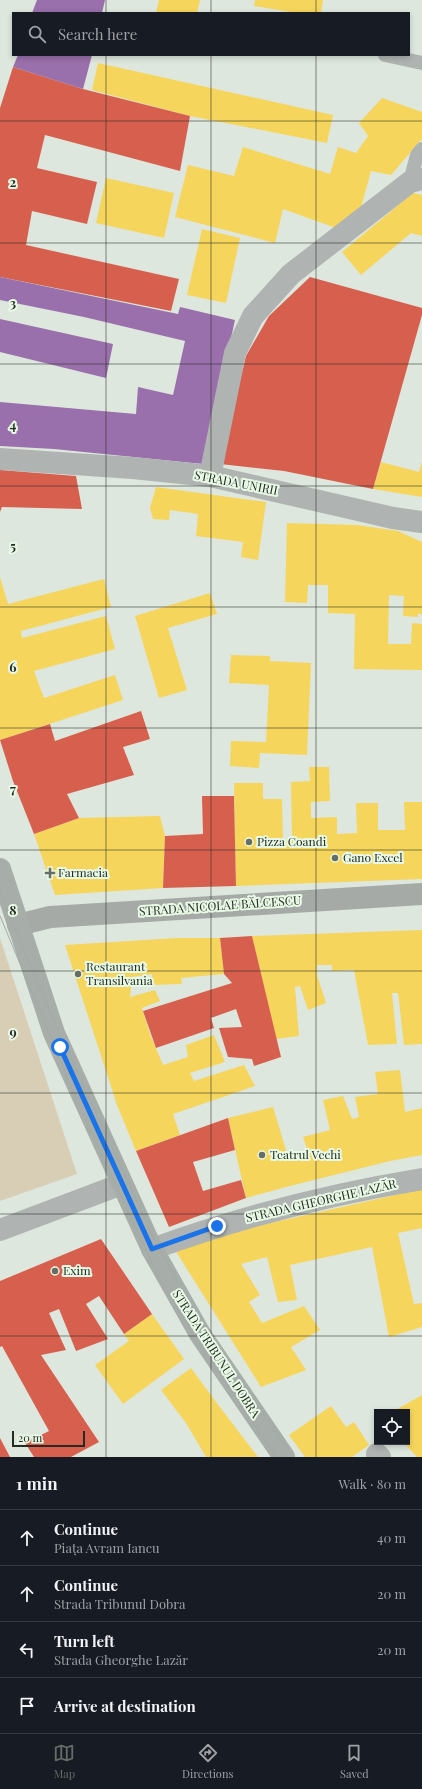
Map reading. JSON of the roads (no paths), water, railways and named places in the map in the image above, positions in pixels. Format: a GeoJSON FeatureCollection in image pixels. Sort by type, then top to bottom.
{"type":"FeatureCollection","features":[{"type":"Feature","properties":{"kind":"main road","name":"STRADA TRIBUNUL DOBRA"},"geometry":{"type":"LineString","coordinates":[[0,869],[54,1033],[152,1249],[200,1334],[284,1457]]}},
{"type":"Feature","properties":{"kind":"main road","name":"STRADA NICOLAE BĂLCESCU"},"geometry":{"type":"LineString","coordinates":[[18,925],[50,917],[422,894]]}},
{"type":"Feature","properties":{"kind":"street"},"geometry":{"type":"LineString","coordinates":[[210,476],[235,354],[253,316],[291,274],[416,180]]}},
{"type":"Feature","properties":{"kind":"street","name":"STRADA UNIRII"},"geometry":{"type":"LineString","coordinates":[[0,459],[132,468],[210,476],[393,518],[422,522]]}},
{"type":"Feature","properties":{"kind":"street","name":"STRADA GHEORGHE LAZĂR"},"geometry":{"type":"LineString","coordinates":[[152,1249],[261,1213],[379,1186],[422,1179]]}},
{"type":"Feature","properties":{"kind":"street"},"geometry":{"type":"LineString","coordinates":[[0,1230],[122,1184]]}},
{"type":"Feature","properties":{"kind":"lane"},"geometry":{"type":"LineString","coordinates":[[390,56],[422,63]]}},
{"type":"Feature","properties":{"kind":"lane"},"geometry":{"type":"LineString","coordinates":[[416,180],[417,155],[422,149]]}},
{"type":"Feature","properties":{"kind":"tram line"},"geometry":{"type":"LineString","coordinates":[[0,888],[7,911],[61,1037],[158,1247],[199,1319],[293,1457]]}},
{"type":"Feature","properties":{"kind":"tram line"},"geometry":{"type":"LineString","coordinates":[[0,916],[82,1112],[157,1274],[192,1333],[276,1457]]}},
{"type":"Feature","properties":{"kind":"place","name":"Pizza Coandi"},"geometry":{"type":"Point","coordinates":[249,842]}},
{"type":"Feature","properties":{"kind":"place","name":"Gano Excel"},"geometry":{"type":"Point","coordinates":[335,858]}},
{"type":"Feature","properties":{"kind":"place","name":"Farmacia"},"geometry":{"type":"Point","coordinates":[50,873]}},
{"type":"Feature","properties":{"kind":"place","name":"Restaurant Transilvania"},"geometry":{"type":"Point","coordinates":[78,974]}},
{"type":"Feature","properties":{"kind":"place","name":"Teatrul Vechi"},"geometry":{"type":"Point","coordinates":[262,1155]}},
{"type":"Feature","properties":{"kind":"place","name":"Exim"},"geometry":{"type":"Point","coordinates":[55,1271]}}]}
